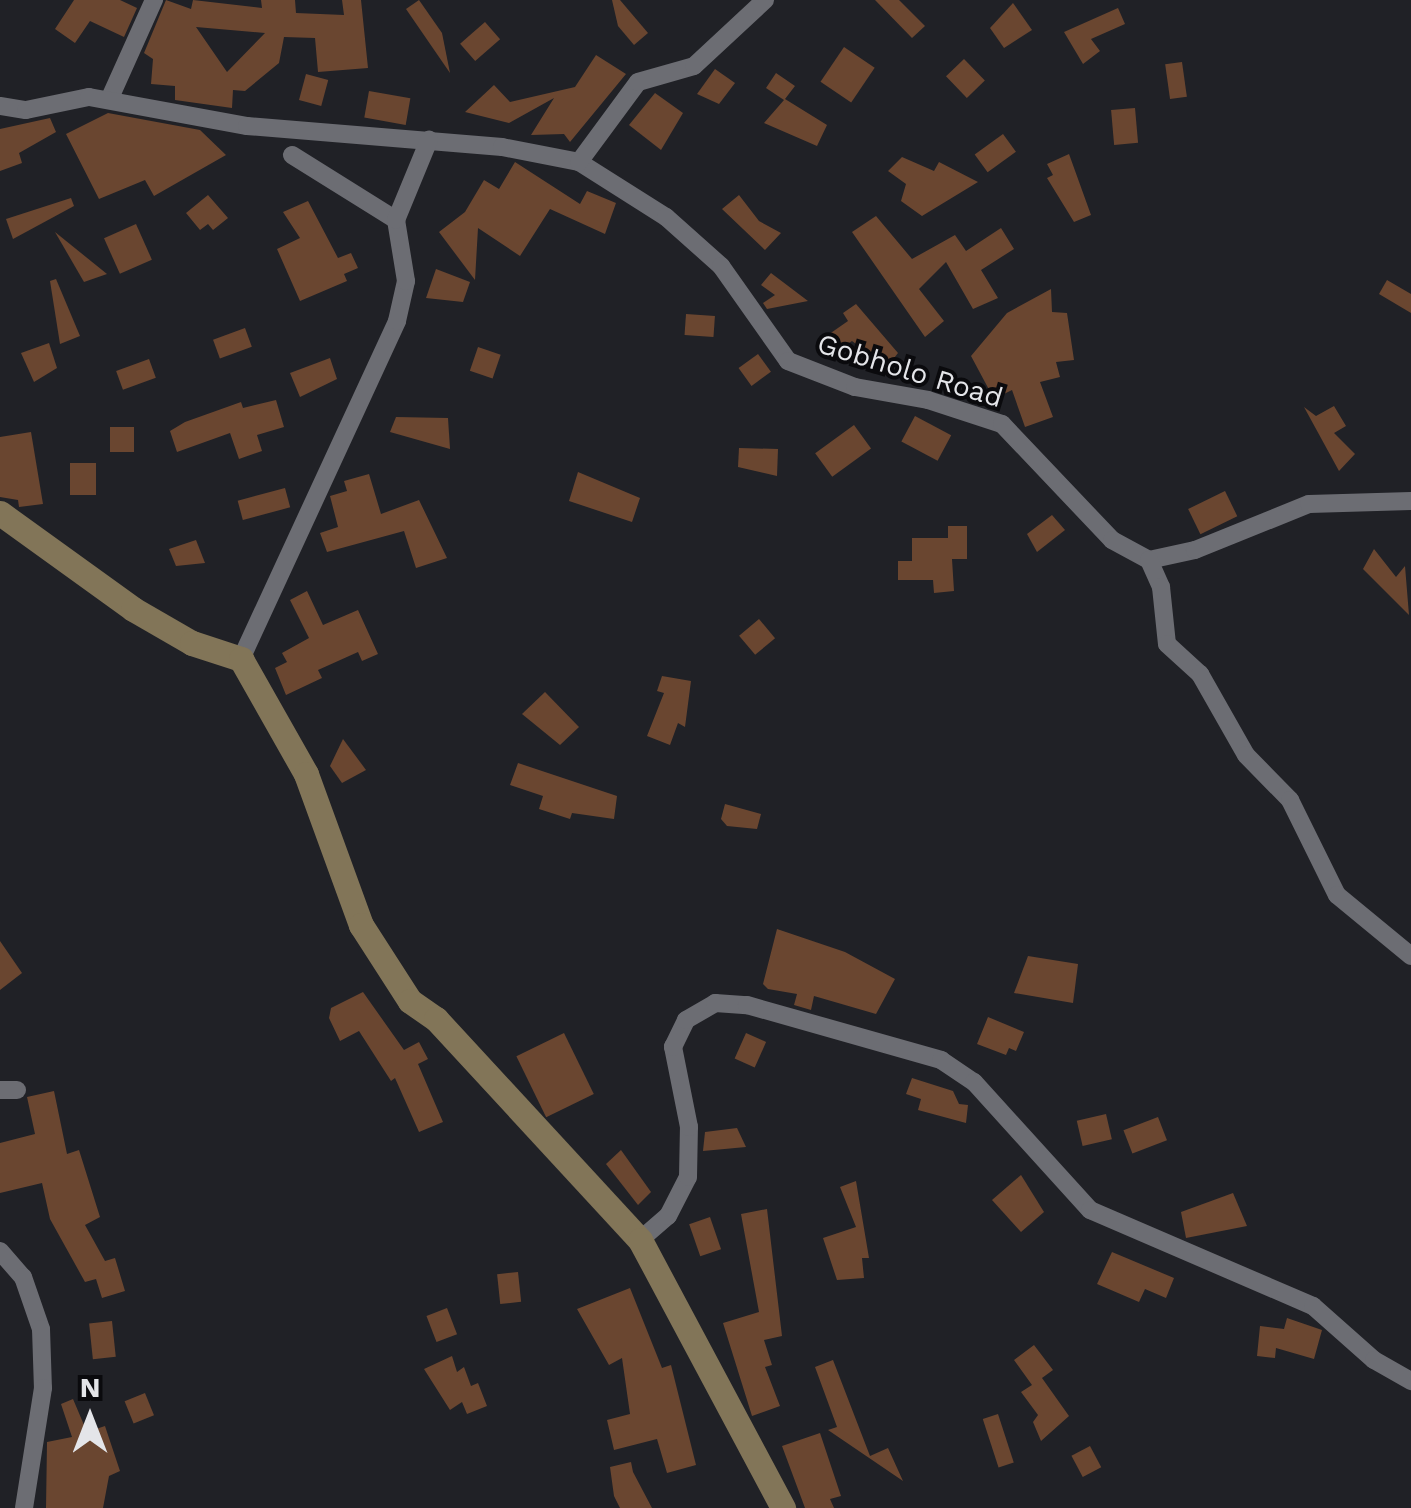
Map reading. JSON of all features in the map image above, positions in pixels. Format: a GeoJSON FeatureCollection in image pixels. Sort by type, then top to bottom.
{"type":"FeatureCollection","features":[{"type":"Feature","properties":{"kind":"street"},"geometry":{"type":"LineString","coordinates":[[108,100],[154,0]]}},
{"type":"Feature","properties":{"kind":"street"},"geometry":{"type":"LineString","coordinates":[[579,162],[638,82],[694,66],[766,0]]}},
{"type":"Feature","properties":{"kind":"street","name":"Gobholo Road"},"geometry":{"type":"LineString","coordinates":[[0,106],[26,110],[89,96],[247,126],[428,140],[579,162],[666,216],[721,266],[788,362],[855,387],[928,400],[1002,424],[1112,540],[1148,560]]}},
{"type":"Feature","properties":{"kind":"street"},"geometry":{"type":"LineString","coordinates":[[241,660],[398,321],[406,280],[396,220],[428,140]]}},
{"type":"Feature","properties":{"kind":"street"},"geometry":{"type":"LineString","coordinates":[[292,155],[396,220]]}},
{"type":"Feature","properties":{"kind":"street"},"geometry":{"type":"LineString","coordinates":[[1411,501],[1309,504],[1195,550],[1148,560],[1161,587],[1167,644],[1200,674],[1246,755],[1290,800],[1337,895],[1411,956]]}},
{"type":"Feature","properties":{"kind":"street"},"geometry":{"type":"LineString","coordinates":[[0,513],[133,609],[192,642],[241,660],[306,774],[361,925],[410,1001],[436,1019],[640,1240],[783,1508]]}},
{"type":"Feature","properties":{"kind":"street"},"geometry":{"type":"LineString","coordinates":[[640,1240],[668,1216],[688,1177],[689,1127],[672,1047],[686,1020],[714,1003],[747,1004],[941,1060],[974,1082],[1090,1210],[1313,1306],[1374,1360],[1411,1381]]}},
{"type":"Feature","properties":{"kind":"street"},"geometry":{"type":"LineString","coordinates":[[0,1251],[23,1278],[41,1329],[43,1388],[24,1508]]}},
{"type":"Feature","properties":{"kind":"building"},"geometry":{"type":"Polygon","coordinates":[[[74,0],[120,0],[137,8],[124,37],[90,21],[75,43],[55,29],[74,0]]]}},
{"type":"Feature","properties":{"kind":"building"},"geometry":{"type":"Polygon","coordinates":[[[166,0],[191,9],[193,0],[262,8],[261,0],[295,0],[296,13],[344,15],[342,0],[361,0],[368,68],[318,72],[315,38],[284,37],[279,63],[245,91],[233,90],[232,108],[175,100],[175,86],[151,84],[153,59],[144,53],[166,0]],[[196,27],[227,72],[265,33],[196,27]]]}},
{"type":"Feature","properties":{"kind":"building"},"geometry":{"type":"Polygon","coordinates":[[[419,0],[442,33],[450,73],[406,9],[419,0]]]}},
{"type":"Feature","properties":{"kind":"building"},"geometry":{"type":"Polygon","coordinates":[[[612,0],[620,0],[648,33],[634,45],[618,26],[612,0]]]}},
{"type":"Feature","properties":{"kind":"building"},"geometry":{"type":"Polygon","coordinates":[[[875,0],[899,0],[925,26],[912,38],[875,0]]]}},
{"type":"Feature","properties":{"kind":"building"},"geometry":{"type":"Polygon","coordinates":[[[1013,3],[1032,30],[1004,48],[990,28],[1013,3]]]}},
{"type":"Feature","properties":{"kind":"building"},"geometry":{"type":"Polygon","coordinates":[[[1118,8],[1125,24],[1091,39],[1100,51],[1083,64],[1064,32],[1118,8]]]}},
{"type":"Feature","properties":{"kind":"building"},"geometry":{"type":"Polygon","coordinates":[[[485,22],[500,39],[475,61],[460,44],[485,22]]]}},
{"type":"Feature","properties":{"kind":"building"},"geometry":{"type":"Polygon","coordinates":[[[844,47],[875,68],[851,103],[821,82],[844,47]]]}},
{"type":"Feature","properties":{"kind":"building"},"geometry":{"type":"Polygon","coordinates":[[[596,55],[626,74],[570,142],[564,134],[531,135],[554,98],[509,123],[465,112],[494,85],[510,102],[575,87],[596,55]]]}},
{"type":"Feature","properties":{"kind":"building"},"geometry":{"type":"Polygon","coordinates":[[[964,59],[985,81],[967,98],[946,76],[964,59]]]}},
{"type":"Feature","properties":{"kind":"building"},"geometry":{"type":"Polygon","coordinates":[[[1182,62],[1187,97],[1170,99],[1165,64],[1182,62]]]}},
{"type":"Feature","properties":{"kind":"building"},"geometry":{"type":"Polygon","coordinates":[[[715,69],[735,83],[719,104],[697,94],[715,69]]]}},
{"type":"Feature","properties":{"kind":"building"},"geometry":{"type":"Polygon","coordinates":[[[776,73],[795,86],[785,99],[827,125],[817,146],[764,123],[784,100],[766,88],[776,73]]]}},
{"type":"Feature","properties":{"kind":"building"},"geometry":{"type":"Polygon","coordinates":[[[306,74],[328,80],[321,106],[299,100],[306,74]]]}},
{"type":"Feature","properties":{"kind":"building"},"geometry":{"type":"Polygon","coordinates":[[[369,91],[410,98],[406,125],[364,118],[369,91]]]}},
{"type":"Feature","properties":{"kind":"building"},"geometry":{"type":"Polygon","coordinates":[[[655,93],[683,113],[661,150],[629,125],[655,93]]]}},
{"type":"Feature","properties":{"kind":"building"},"geometry":{"type":"Polygon","coordinates":[[[1135,108],[1138,143],[1114,145],[1111,110],[1135,108]]]}},
{"type":"Feature","properties":{"kind":"building"},"geometry":{"type":"Polygon","coordinates":[[[108,113],[200,130],[226,155],[154,196],[145,180],[99,199],[66,134],[108,113]]]}},
{"type":"Feature","properties":{"kind":"building"},"geometry":{"type":"Polygon","coordinates":[[[50,118],[56,132],[19,153],[22,163],[0,171],[0,129],[50,118]]]}},
{"type":"Feature","properties":{"kind":"building"},"geometry":{"type":"Polygon","coordinates":[[[1003,134],[1016,152],[988,172],[975,155],[1003,134]]]}},
{"type":"Feature","properties":{"kind":"building"},"geometry":{"type":"Polygon","coordinates":[[[1069,154],[1091,215],[1074,222],[1047,178],[1053,175],[1047,164],[1069,154]]]}},
{"type":"Feature","properties":{"kind":"building"},"geometry":{"type":"Polygon","coordinates":[[[902,157],[934,171],[939,162],[978,182],[922,216],[901,201],[906,184],[888,171],[902,157]]]}},
{"type":"Feature","properties":{"kind":"building"},"geometry":{"type":"Polygon","coordinates":[[[515,162],[580,204],[587,191],[616,203],[605,234],[550,209],[520,256],[478,228],[475,280],[439,232],[465,212],[484,180],[499,189],[515,162]]]}},
{"type":"Feature","properties":{"kind":"building"},"geometry":{"type":"Polygon","coordinates":[[[208,195],[228,218],[213,230],[208,224],[200,230],[186,213],[208,195]]]}},
{"type":"Feature","properties":{"kind":"building"},"geometry":{"type":"Polygon","coordinates":[[[739,195],[759,221],[781,233],[765,250],[722,209],[739,195]]]}},
{"type":"Feature","properties":{"kind":"building"},"geometry":{"type":"Polygon","coordinates":[[[71,198],[74,206],[13,239],[6,219],[71,198]]]}},
{"type":"Feature","properties":{"kind":"building"},"geometry":{"type":"Polygon","coordinates":[[[308,201],[338,258],[351,253],[358,268],[344,274],[347,281],[300,301],[277,249],[300,238],[283,212],[308,201]]]}},
{"type":"Feature","properties":{"kind":"building"},"geometry":{"type":"Polygon","coordinates":[[[876,216],[912,259],[955,235],[966,251],[1001,228],[1014,249],[981,270],[998,298],[973,309],[946,262],[919,289],[944,321],[925,337],[852,232],[876,216]]]}},
{"type":"Feature","properties":{"kind":"building"},"geometry":{"type":"Polygon","coordinates":[[[136,224],[152,260],[120,274],[104,238],[136,224]]]}},
{"type":"Feature","properties":{"kind":"building"},"geometry":{"type":"Polygon","coordinates":[[[55,232],[107,274],[84,282],[55,232]]]}},
{"type":"Feature","properties":{"kind":"building"},"geometry":{"type":"Polygon","coordinates":[[[436,269],[470,282],[463,302],[426,298],[436,269]]]}},
{"type":"Feature","properties":{"kind":"building"},"geometry":{"type":"Polygon","coordinates":[[[771,273],[808,301],[767,309],[763,303],[775,295],[761,285],[771,273]]]}},
{"type":"Feature","properties":{"kind":"building"},"geometry":{"type":"Polygon","coordinates":[[[56,279],[80,336],[60,344],[50,281],[56,279]]]}},
{"type":"Feature","properties":{"kind":"building"},"geometry":{"type":"Polygon","coordinates":[[[1387,280],[1411,294],[1411,313],[1379,294],[1387,280]]]}},
{"type":"Feature","properties":{"kind":"building"},"geometry":{"type":"Polygon","coordinates":[[[1051,289],[1052,312],[1067,313],[1074,360],[1056,362],[1060,377],[1040,382],[1053,417],[1025,427],[1012,390],[994,399],[971,356],[1007,313],[1051,289]]]}},
{"type":"Feature","properties":{"kind":"building"},"geometry":{"type":"Polygon","coordinates":[[[856,304],[898,353],[887,367],[852,341],[835,352],[825,337],[848,321],[843,313],[856,304]]]}},
{"type":"Feature","properties":{"kind":"building"},"geometry":{"type":"Polygon","coordinates":[[[686,314],[715,316],[713,337],[685,335],[686,314]]]}},
{"type":"Feature","properties":{"kind":"building"},"geometry":{"type":"Polygon","coordinates":[[[245,328],[252,347],[220,358],[213,340],[245,328]]]}},
{"type":"Feature","properties":{"kind":"building"},"geometry":{"type":"Polygon","coordinates":[[[49,343],[57,368],[34,382],[21,353],[49,343]]]}},
{"type":"Feature","properties":{"kind":"building"},"geometry":{"type":"Polygon","coordinates":[[[478,347],[501,355],[493,378],[470,371],[478,347]]]}},
{"type":"Feature","properties":{"kind":"building"},"geometry":{"type":"Polygon","coordinates":[[[758,354],[771,372],[752,386],[739,368],[758,354]]]}},
{"type":"Feature","properties":{"kind":"building"},"geometry":{"type":"Polygon","coordinates":[[[330,358],[337,379],[300,397],[290,373],[330,358]]]}},
{"type":"Feature","properties":{"kind":"building"},"geometry":{"type":"Polygon","coordinates":[[[149,359],[156,378],[123,390],[116,371],[149,359]]]}},
{"type":"Feature","properties":{"kind":"building"},"geometry":{"type":"Polygon","coordinates":[[[276,400],[284,427],[257,435],[262,451],[239,459],[230,433],[177,452],[170,431],[185,422],[241,402],[243,408],[276,400]]]}},
{"type":"Feature","properties":{"kind":"building"},"geometry":{"type":"Polygon","coordinates":[[[1334,406],[1346,426],[1334,433],[1355,454],[1339,471],[1304,407],[1316,416],[1334,406]]]}},
{"type":"Feature","properties":{"kind":"building"},"geometry":{"type":"Polygon","coordinates":[[[915,416],[951,435],[938,461],[901,442],[915,416]]]}},
{"type":"Feature","properties":{"kind":"building"},"geometry":{"type":"Polygon","coordinates":[[[396,417],[448,418],[450,449],[390,432],[396,417]]]}},
{"type":"Feature","properties":{"kind":"building"},"geometry":{"type":"Polygon","coordinates":[[[854,425],[871,448],[832,477],[815,453],[854,425]]]}},
{"type":"Feature","properties":{"kind":"building"},"geometry":{"type":"Polygon","coordinates":[[[110,427],[134,427],[134,452],[110,452],[110,427]]]}},
{"type":"Feature","properties":{"kind":"building"},"geometry":{"type":"Polygon","coordinates":[[[31,432],[43,504],[19,507],[18,500],[0,497],[0,437],[31,432]]]}},
{"type":"Feature","properties":{"kind":"building"},"geometry":{"type":"Polygon","coordinates":[[[739,448],[778,449],[777,476],[738,467],[739,448]]]}},
{"type":"Feature","properties":{"kind":"building"},"geometry":{"type":"Polygon","coordinates":[[[70,463],[96,463],[96,495],[70,495],[70,463]]]}},
{"type":"Feature","properties":{"kind":"building"},"geometry":{"type":"Polygon","coordinates":[[[578,472],[640,498],[632,522],[569,501],[578,472]]]}},
{"type":"Feature","properties":{"kind":"building"},"geometry":{"type":"Polygon","coordinates":[[[369,474],[381,514],[419,500],[447,558],[416,568],[404,531],[327,552],[320,533],[338,527],[330,496],[347,491],[344,481],[369,474]]]}},
{"type":"Feature","properties":{"kind":"building"},"geometry":{"type":"Polygon","coordinates":[[[285,488],[290,507],[243,520],[238,501],[285,488]]]}},
{"type":"Feature","properties":{"kind":"building"},"geometry":{"type":"Polygon","coordinates":[[[1225,491],[1237,516],[1200,534],[1188,509],[1225,491]]]}},
{"type":"Feature","properties":{"kind":"building"},"geometry":{"type":"Polygon","coordinates":[[[1052,515],[1065,530],[1037,552],[1027,534],[1052,515]]]}},
{"type":"Feature","properties":{"kind":"building"},"geometry":{"type":"Polygon","coordinates":[[[948,526],[967,526],[967,559],[952,559],[954,591],[934,593],[933,580],[898,580],[898,561],[912,561],[912,538],[948,538],[948,526]]]}},
{"type":"Feature","properties":{"kind":"building"},"geometry":{"type":"Polygon","coordinates":[[[196,540],[205,563],[176,566],[169,549],[196,540]]]}},
{"type":"Feature","properties":{"kind":"building"},"geometry":{"type":"Polygon","coordinates":[[[1374,549],[1396,577],[1405,566],[1409,615],[1363,569],[1374,549]]]}},
{"type":"Feature","properties":{"kind":"building"},"geometry":{"type":"Polygon","coordinates":[[[307,591],[323,625],[358,610],[378,654],[362,661],[358,652],[318,670],[322,678],[286,695],[275,668],[287,662],[282,653],[309,638],[290,600],[307,591]]]}},
{"type":"Feature","properties":{"kind":"building"},"geometry":{"type":"Polygon","coordinates":[[[759,619],[775,638],[755,655],[739,636],[759,619]]]}},
{"type":"Feature","properties":{"kind":"building"},"geometry":{"type":"Polygon","coordinates":[[[662,676],[691,681],[685,727],[678,723],[670,745],[647,736],[664,693],[657,691],[662,676]]]}},
{"type":"Feature","properties":{"kind":"building"},"geometry":{"type":"Polygon","coordinates":[[[545,692],[579,727],[560,745],[522,714],[545,692]]]}},
{"type":"Feature","properties":{"kind":"building"},"geometry":{"type":"Polygon","coordinates":[[[343,739],[366,770],[342,783],[330,766],[343,739]]]}},
{"type":"Feature","properties":{"kind":"building"},"geometry":{"type":"Polygon","coordinates":[[[518,763],[617,796],[614,819],[572,813],[570,819],[539,809],[543,796],[510,785],[518,763]]]}},
{"type":"Feature","properties":{"kind":"building"},"geometry":{"type":"Polygon","coordinates":[[[725,804],[761,814],[757,829],[727,826],[721,819],[725,804]]]}},
{"type":"Feature","properties":{"kind":"building"},"geometry":{"type":"Polygon","coordinates":[[[777,929],[845,952],[895,979],[876,1014],[814,996],[811,1010],[794,1005],[797,994],[768,989],[763,984],[777,929]]]}},
{"type":"Feature","properties":{"kind":"building"},"geometry":{"type":"Polygon","coordinates":[[[0,941],[22,973],[0,990],[0,941]]]}},
{"type":"Feature","properties":{"kind":"building"},"geometry":{"type":"Polygon","coordinates":[[[1028,956],[1078,964],[1073,1003],[1014,993],[1028,956]]]}},
{"type":"Feature","properties":{"kind":"building"},"geometry":{"type":"Polygon","coordinates":[[[363,992],[404,1050],[419,1042],[428,1059],[418,1064],[443,1122],[419,1132],[395,1078],[391,1081],[359,1031],[340,1041],[329,1018],[331,1008],[363,992]]]}},
{"type":"Feature","properties":{"kind":"building"},"geometry":{"type":"Polygon","coordinates":[[[988,1017],[1024,1032],[1016,1051],[1009,1048],[1006,1055],[977,1044],[988,1017]]]}},
{"type":"Feature","properties":{"kind":"building"},"geometry":{"type":"Polygon","coordinates":[[[564,1033],[594,1094],[546,1117],[516,1056],[564,1033]]]}},
{"type":"Feature","properties":{"kind":"building"},"geometry":{"type":"Polygon","coordinates":[[[746,1033],[766,1042],[755,1068],[735,1059],[746,1033]]]}},
{"type":"Feature","properties":{"kind":"building"},"geometry":{"type":"Polygon","coordinates":[[[912,1078],[953,1091],[959,1104],[968,1105],[966,1123],[918,1110],[921,1099],[906,1094],[912,1078]]]}},
{"type":"Feature","properties":{"kind":"building"},"geometry":{"type":"Polygon","coordinates":[[[54,1091],[67,1154],[79,1150],[100,1217],[85,1225],[105,1261],[115,1258],[125,1291],[102,1298],[96,1279],[85,1282],[50,1219],[42,1183],[0,1193],[0,1143],[35,1134],[27,1097],[54,1091]]]}},
{"type":"Feature","properties":{"kind":"building"},"geometry":{"type":"Polygon","coordinates":[[[1106,1114],[1112,1139],[1083,1146],[1077,1121],[1106,1114]]]}},
{"type":"Feature","properties":{"kind":"building"},"geometry":{"type":"Polygon","coordinates":[[[1158,1117],[1167,1140],[1132,1154],[1123,1130],[1158,1117]]]}},
{"type":"Feature","properties":{"kind":"building"},"geometry":{"type":"Polygon","coordinates":[[[737,1128],[746,1147],[703,1151],[705,1132],[737,1128]]]}},
{"type":"Feature","properties":{"kind":"building"},"geometry":{"type":"Polygon","coordinates":[[[621,1150],[651,1192],[638,1205],[606,1164],[621,1150]]]}},
{"type":"Feature","properties":{"kind":"building"},"geometry":{"type":"Polygon","coordinates":[[[1021,1175],[1044,1212],[1021,1232],[992,1200],[1021,1175]]]}},
{"type":"Feature","properties":{"kind":"building"},"geometry":{"type":"Polygon","coordinates":[[[856,1181],[869,1258],[862,1258],[864,1278],[837,1280],[823,1238],[856,1227],[840,1187],[856,1181]]]}},
{"type":"Feature","properties":{"kind":"building"},"geometry":{"type":"Polygon","coordinates":[[[1233,1193],[1247,1226],[1186,1238],[1181,1212],[1233,1193]]]}},
{"type":"Feature","properties":{"kind":"building"},"geometry":{"type":"Polygon","coordinates":[[[767,1209],[782,1336],[764,1340],[772,1365],[765,1367],[780,1406],[752,1416],[723,1323],[759,1312],[741,1214],[767,1209]]]}},
{"type":"Feature","properties":{"kind":"building"},"geometry":{"type":"Polygon","coordinates":[[[710,1217],[721,1249],[700,1256],[689,1224],[710,1217]]]}},
{"type":"Feature","properties":{"kind":"building"},"geometry":{"type":"Polygon","coordinates":[[[1112,1252],[1174,1278],[1166,1298],[1145,1289],[1139,1302],[1097,1284],[1112,1252]]]}},
{"type":"Feature","properties":{"kind":"building"},"geometry":{"type":"Polygon","coordinates":[[[518,1272],[521,1302],[500,1304],[497,1274],[518,1272]]]}},
{"type":"Feature","properties":{"kind":"building"},"geometry":{"type":"Polygon","coordinates":[[[630,1288],[662,1368],[671,1365],[696,1465],[667,1473],[657,1439],[614,1450],[607,1420],[630,1414],[622,1358],[609,1365],[577,1309],[630,1288]]]}},
{"type":"Feature","properties":{"kind":"building"},"geometry":{"type":"Polygon","coordinates":[[[447,1308],[457,1334],[436,1342],[426,1316],[447,1308]]]}},
{"type":"Feature","properties":{"kind":"building"},"geometry":{"type":"Polygon","coordinates":[[[1287,1318],[1322,1330],[1314,1359],[1276,1348],[1275,1358],[1257,1356],[1260,1326],[1284,1329],[1287,1318]]]}},
{"type":"Feature","properties":{"kind":"building"},"geometry":{"type":"Polygon","coordinates":[[[112,1321],[116,1357],[93,1359],[89,1323],[112,1321]]]}},
{"type":"Feature","properties":{"kind":"building"},"geometry":{"type":"Polygon","coordinates":[[[1034,1345],[1053,1370],[1042,1378],[1069,1416],[1041,1441],[1033,1422],[1038,1415],[1021,1392],[1032,1385],[1014,1360],[1034,1345]]]}},
{"type":"Feature","properties":{"kind":"building"},"geometry":{"type":"Polygon","coordinates":[[[452,1356],[457,1372],[464,1367],[471,1386],[478,1383],[487,1406],[467,1414],[462,1402],[450,1410],[424,1369],[452,1356]]]}},
{"type":"Feature","properties":{"kind":"building"},"geometry":{"type":"Polygon","coordinates":[[[833,1360],[870,1456],[888,1448],[903,1481],[828,1430],[837,1427],[815,1367],[833,1360]]]}},
{"type":"Feature","properties":{"kind":"building"},"geometry":{"type":"Polygon","coordinates":[[[145,1393],[154,1415],[134,1423],[125,1401],[145,1393]]]}},
{"type":"Feature","properties":{"kind":"building"},"geometry":{"type":"Polygon","coordinates":[[[73,1399],[87,1432],[105,1426],[120,1471],[109,1476],[103,1508],[46,1508],[47,1442],[72,1437],[61,1404],[73,1399]]]}},
{"type":"Feature","properties":{"kind":"building"},"geometry":{"type":"Polygon","coordinates":[[[998,1414],[1014,1463],[999,1467],[983,1419],[998,1414]]]}},
{"type":"Feature","properties":{"kind":"building"},"geometry":{"type":"Polygon","coordinates":[[[820,1433],[841,1496],[830,1499],[834,1508],[805,1508],[782,1446],[820,1433]]]}},
{"type":"Feature","properties":{"kind":"building"},"geometry":{"type":"Polygon","coordinates":[[[1090,1446],[1101,1467],[1083,1477],[1071,1456],[1090,1446]]]}},
{"type":"Feature","properties":{"kind":"building"},"geometry":{"type":"Polygon","coordinates":[[[631,1462],[652,1508],[620,1508],[614,1496],[610,1467],[631,1462]]]}}]}
